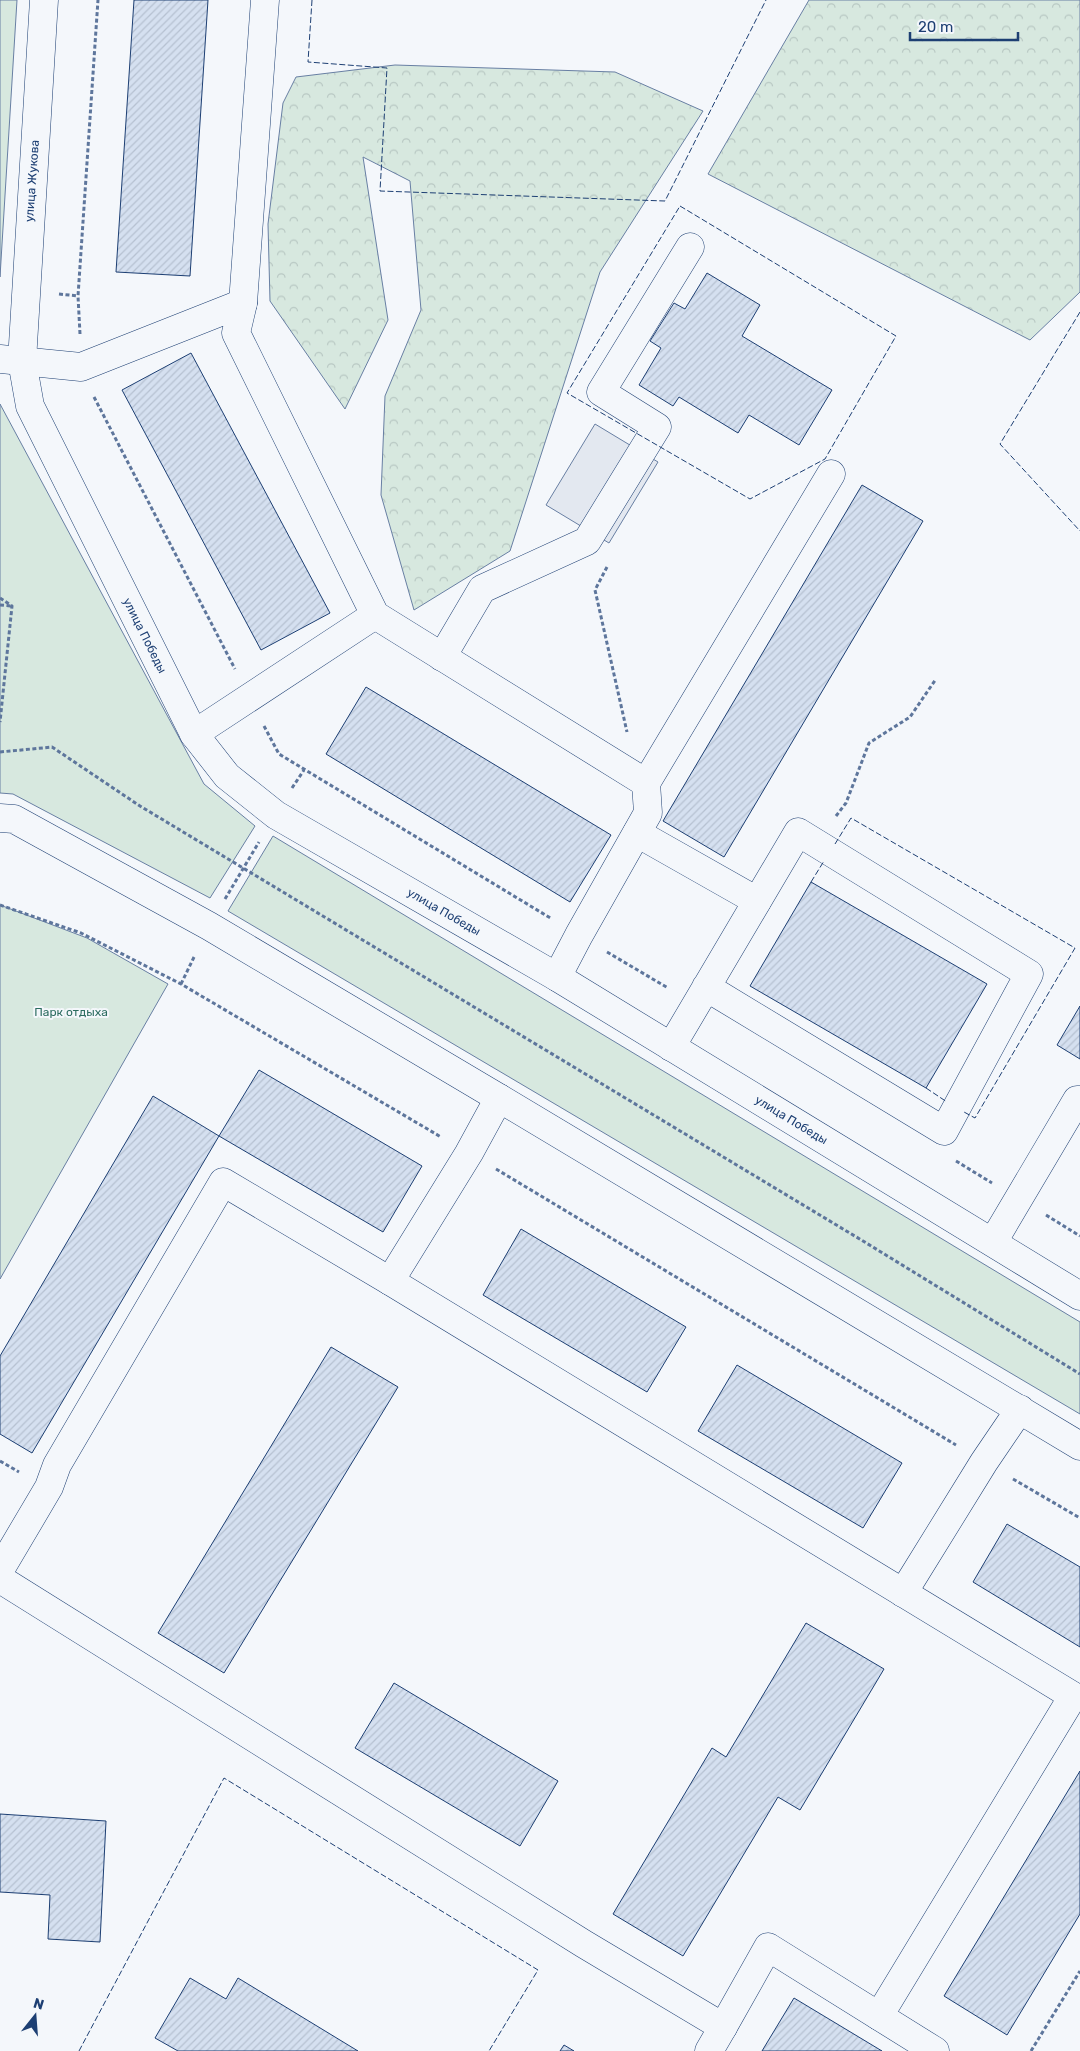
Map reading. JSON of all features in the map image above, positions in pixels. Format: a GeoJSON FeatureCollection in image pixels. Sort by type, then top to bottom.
{"type":"FeatureCollection","features":[{"type":"Feature","properties":{"kind":"street","name":"улица Жукова"},"geometry":{"type":"LineString","coordinates":[[11,360],[44,0]]}},
{"type":"Feature","properties":{"kind":"street"},"geometry":{"type":"LineString","coordinates":[[265,0],[243,303],[236,333],[375,615],[646,783]]}},
{"type":"Feature","properties":{"kind":"street"},"geometry":{"type":"LineString","coordinates":[[442,657],[482,590],[587,541],[657,427],[601,392],[690,247]]}},
{"type":"Feature","properties":{"kind":"street"},"geometry":{"type":"LineString","coordinates":[[11,360],[81,367],[243,303]]}},
{"type":"Feature","properties":{"kind":"street","name":"улица Победы"},"geometry":{"type":"LineString","coordinates":[[11,360],[30,406],[194,734],[228,776],[276,815],[556,978],[1080,1296]]}},
{"type":"Feature","properties":{"kind":"street"},"geometry":{"type":"LineString","coordinates":[[556,978],[578,935],[648,813],[646,783],[832,474]]}},
{"type":"Feature","properties":{"kind":"street"},"geometry":{"type":"LineString","coordinates":[[194,734],[375,615]]}},
{"type":"Feature","properties":{"kind":"street"},"geometry":{"type":"LineString","coordinates":[[0,818],[14,819],[209,926],[1080,1446]]}},
{"type":"Feature","properties":{"kind":"street"},"geometry":{"type":"LineString","coordinates":[[671,1047],[706,987],[798,832],[1029,974],[944,1131],[706,987]]}},
{"type":"Feature","properties":{"kind":"street"},"geometry":{"type":"LineString","coordinates":[[636,833],[757,901]]}},
{"type":"Feature","properties":{"kind":"street"},"geometry":{"type":"LineString","coordinates":[[390,1281],[469,1153],[499,1098]]}},
{"type":"Feature","properties":{"kind":"street"},"geometry":{"type":"LineString","coordinates":[[993,1242],[1077,1100],[1080,1100]]}},
{"type":"Feature","properties":{"kind":"street"},"geometry":{"type":"LineString","coordinates":[[0,1570],[49,1487],[57,1465],[222,1182],[390,1281],[1073,1696],[879,2016]]}},
{"type":"Feature","properties":{"kind":"street"},"geometry":{"type":"LineString","coordinates":[[903,1592],[984,1462],[1020,1409]]}},
{"type":"Feature","properties":{"kind":"street"},"geometry":{"type":"LineString","coordinates":[[0,1579],[584,1944],[723,2027]]}},
{"type":"Feature","properties":{"kind":"street"},"geometry":{"type":"LineString","coordinates":[[709,2051],[768,1947],[935,2051]]}},
{"type":"Feature","properties":{"kind":"path"},"geometry":{"type":"LineString","coordinates":[[98,0],[78,296],[81,367],[88,386],[279,754],[672,991]]}},
{"type":"Feature","properties":{"kind":"path"},"geometry":{"type":"LineString","coordinates":[[608,566],[595,590],[628,738]]}},
{"type":"Feature","properties":{"kind":"path"},"geometry":{"type":"LineString","coordinates":[[0,598],[12,606]]}},
{"type":"Feature","properties":{"kind":"path"},"geometry":{"type":"LineString","coordinates":[[0,605],[12,606]]}},
{"type":"Feature","properties":{"kind":"path"},"geometry":{"type":"LineString","coordinates":[[0,722],[12,606]]}},
{"type":"Feature","properties":{"kind":"path"},"geometry":{"type":"LineString","coordinates":[[816,843],[846,803],[869,743],[910,717],[936,679]]}},
{"type":"Feature","properties":{"kind":"path"},"geometry":{"type":"LineString","coordinates":[[0,752],[52,747],[140,806],[243,869],[872,1246],[1080,1374]]}},
{"type":"Feature","properties":{"kind":"path"},"geometry":{"type":"LineString","coordinates":[[181,984],[209,926],[304,770]]}},
{"type":"Feature","properties":{"kind":"path"},"geometry":{"type":"LineString","coordinates":[[0,905],[81,933],[181,984],[469,1153],[1080,1518]]}},
{"type":"Feature","properties":{"kind":"path"},"geometry":{"type":"LineString","coordinates":[[953,1159],[1080,1236]]}},
{"type":"Feature","properties":{"kind":"path"},"geometry":{"type":"LineString","coordinates":[[1031,2051],[1080,1971]]}},
{"type":"Feature","properties":{"kind":"green space"},"geometry":{"type":"Polygon","coordinates":[[[0,0],[17,0],[0,277],[0,0]]]}},
{"type":"Feature","properties":{"kind":"green space"},"geometry":{"type":"Polygon","coordinates":[[[809,0],[1080,0],[1080,292],[1030,340],[708,174],[809,0]]]}},
{"type":"Feature","properties":{"kind":"green space"},"geometry":{"type":"Polygon","coordinates":[[[395,65],[615,72],[703,111],[600,272],[510,551],[414,610],[381,495],[385,396],[421,310],[410,181],[363,157],[388,320],[345,409],[270,301],[268,224],[283,103],[296,77],[395,65]]]}},
{"type":"Feature","properties":{"kind":"green space"},"geometry":{"type":"Polygon","coordinates":[[[0,404],[204,784],[255,826],[210,898],[13,794],[0,793],[0,404]]]}},
{"type":"Feature","properties":{"kind":"green space"},"geometry":{"type":"Polygon","coordinates":[[[273,836],[1080,1322],[1080,1414],[228,911],[273,836]]]}},
{"type":"Feature","properties":{"kind":"green space","name":"Парк отдыха"},"geometry":{"type":"Polygon","coordinates":[[[0,905],[87,938],[168,984],[0,1279],[0,905]]]}},
{"type":"Feature","properties":{"kind":"shaded area"},"geometry":{"type":"Polygon","coordinates":[[[595,424],[658,462],[609,543],[546,505],[595,424]]]}},
{"type":"Feature","properties":{"kind":"building"},"geometry":{"type":"Polygon","coordinates":[[[134,0],[208,0],[190,276],[116,272],[134,0]]]}},
{"type":"Feature","properties":{"kind":"building"},"geometry":{"type":"Polygon","coordinates":[[[707,273],[760,305],[742,336],[832,390],[799,445],[749,415],[738,433],[679,397],[673,406],[639,385],[661,348],[650,341],[674,303],[685,309],[707,273]]]}},
{"type":"Feature","properties":{"kind":"building"},"geometry":{"type":"Polygon","coordinates":[[[191,353],[330,613],[261,650],[122,390],[191,353]]]}},
{"type":"Feature","properties":{"kind":"building"},"geometry":{"type":"Polygon","coordinates":[[[862,485],[923,521],[724,857],[663,821],[862,485]]]}},
{"type":"Feature","properties":{"kind":"building"},"geometry":{"type":"Polygon","coordinates":[[[366,687],[611,835],[570,902],[326,754],[366,687]]]}},
{"type":"Feature","properties":{"kind":"building"},"geometry":{"type":"Polygon","coordinates":[[[811,882],[987,984],[926,1088],[750,986],[811,882]]]}},
{"type":"Feature","properties":{"kind":"building"},"geometry":{"type":"Polygon","coordinates":[[[1080,1006],[1080,1059],[1057,1045],[1080,1006]]]}},
{"type":"Feature","properties":{"kind":"building"},"geometry":{"type":"Polygon","coordinates":[[[259,1070],[422,1166],[383,1232],[219,1136],[259,1070]]]}},
{"type":"Feature","properties":{"kind":"building"},"geometry":{"type":"Polygon","coordinates":[[[153,1096],[219,1136],[32,1453],[0,1434],[0,1356],[153,1096]]]}},
{"type":"Feature","properties":{"kind":"building"},"geometry":{"type":"Polygon","coordinates":[[[521,1229],[686,1327],[647,1392],[483,1295],[521,1229]]]}},
{"type":"Feature","properties":{"kind":"building"},"geometry":{"type":"Polygon","coordinates":[[[331,1347],[398,1387],[224,1673],[158,1633],[331,1347]]]}},
{"type":"Feature","properties":{"kind":"building"},"geometry":{"type":"Polygon","coordinates":[[[737,1365],[902,1463],[863,1528],[698,1431],[737,1365]]]}},
{"type":"Feature","properties":{"kind":"building"},"geometry":{"type":"Polygon","coordinates":[[[1007,1524],[1080,1567],[1080,1647],[973,1582],[1007,1524]]]}},
{"type":"Feature","properties":{"kind":"building"},"geometry":{"type":"Polygon","coordinates":[[[806,1623],[884,1669],[800,1810],[778,1797],[683,1956],[613,1914],[712,1748],[726,1757],[806,1623]]]}},
{"type":"Feature","properties":{"kind":"building"},"geometry":{"type":"Polygon","coordinates":[[[394,1683],[558,1781],[520,1846],[355,1748],[394,1683]]]}},
{"type":"Feature","properties":{"kind":"building"},"geometry":{"type":"Polygon","coordinates":[[[1080,1771],[1080,1914],[1007,2035],[944,1996],[1080,1771]]]}},
{"type":"Feature","properties":{"kind":"building"},"geometry":{"type":"Polygon","coordinates":[[[0,1814],[106,1821],[100,1942],[48,1939],[50,1895],[0,1892],[0,1814]]]}},
{"type":"Feature","properties":{"kind":"building"},"geometry":{"type":"Polygon","coordinates":[[[190,1978],[226,1999],[238,1978],[358,2051],[178,2051],[155,2038],[190,1978]]]}},
{"type":"Feature","properties":{"kind":"building"},"geometry":{"type":"Polygon","coordinates":[[[794,1998],[882,2051],[762,2051],[794,1998]]]}},
{"type":"Feature","properties":{"kind":"building"},"geometry":{"type":"Polygon","coordinates":[[[564,2045],[574,2051],[560,2051],[564,2045]]]}},
{"type":"Feature","properties":{"kind":"fence"},"geometry":{"type":"LineString","coordinates":[[312,0],[308,62],[387,68],[380,191],[665,201],[766,0]]}},
{"type":"Feature","properties":{"kind":"fence"},"geometry":{"type":"LineString","coordinates":[[680,206],[896,336],[825,459],[750,499],[567,393],[680,206]]}},
{"type":"Feature","properties":{"kind":"fence"},"geometry":{"type":"LineString","coordinates":[[1080,312],[1000,444],[1080,531]]}},
{"type":"Feature","properties":{"kind":"fence"},"geometry":{"type":"LineString","coordinates":[[835,844],[851,818],[1075,948],[975,1118],[964,1112]]}},
{"type":"Feature","properties":{"kind":"fence"},"geometry":{"type":"LineString","coordinates":[[811,882],[824,861]]}},
{"type":"Feature","properties":{"kind":"fence"},"geometry":{"type":"LineString","coordinates":[[926,1088],[947,1102]]}},
{"type":"Feature","properties":{"kind":"fence"},"geometry":{"type":"LineString","coordinates":[[79,2051],[224,1778],[538,1970],[489,2051]]}}]}
